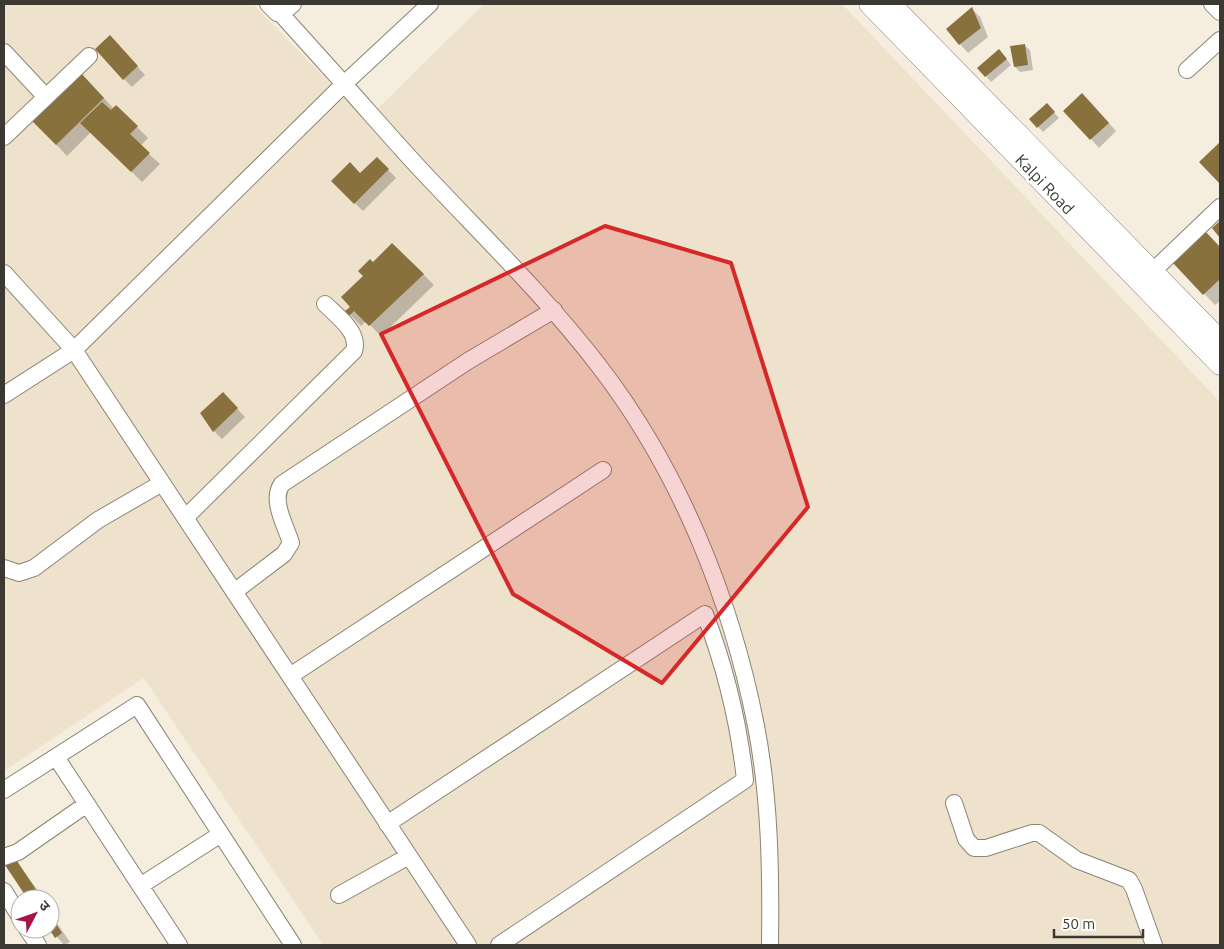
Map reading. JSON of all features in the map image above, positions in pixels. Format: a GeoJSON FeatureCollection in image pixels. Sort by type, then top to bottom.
{"type":"FeatureCollection","features":[{"type":"Feature","properties":{"kind":"main road","name":"Kalpi Road"},"geometry":{"type":"LineString","coordinates":[[869,4],[1220,365]]}},
{"type":"Feature","properties":{"kind":"main road","name":"Kalpi Road"},"geometry":{"type":"LineString","coordinates":[[891,4],[1219,336]]}},
{"type":"Feature","properties":{"kind":"street"},"geometry":{"type":"LineString","coordinates":[[268,4],[277,14],[281,14],[422,170],[554,310],[601,368],[635,418],[667,474],[716,581],[743,674],[760,751],[770,865],[770,945]]}},
{"type":"Feature","properties":{"kind":"street"},"geometry":{"type":"LineString","coordinates":[[281,14],[293,4]]}},
{"type":"Feature","properties":{"kind":"street"},"geometry":{"type":"LineString","coordinates":[[4,395],[74,350],[344,84],[430,4]]}},
{"type":"Feature","properties":{"kind":"street"},"geometry":{"type":"LineString","coordinates":[[1212,4],[1220,12]]}},
{"type":"Feature","properties":{"kind":"street"},"geometry":{"type":"LineString","coordinates":[[1187,70],[1220,40]]}},
{"type":"Feature","properties":{"kind":"street"},"geometry":{"type":"LineString","coordinates":[[4,52],[46,97]]}},
{"type":"Feature","properties":{"kind":"street"},"geometry":{"type":"LineString","coordinates":[[4,137],[89,56]]}},
{"type":"Feature","properties":{"kind":"street"},"geometry":{"type":"LineString","coordinates":[[1153,271],[1220,206]]}},
{"type":"Feature","properties":{"kind":"street"},"geometry":{"type":"LineString","coordinates":[[4,273],[74,350],[468,945]]}},
{"type":"Feature","properties":{"kind":"street"},"geometry":{"type":"LineString","coordinates":[[185,518],[354,351],[356,344],[352,333],[326,304]]}},
{"type":"Feature","properties":{"kind":"street"},"geometry":{"type":"LineString","coordinates":[[234,592],[284,554],[290,547],[289,537],[277,502],[278,492],[282,484],[482,352],[554,310]]}},
{"type":"Feature","properties":{"kind":"street"},"geometry":{"type":"LineString","coordinates":[[290,676],[603,470]]}},
{"type":"Feature","properties":{"kind":"street"},"geometry":{"type":"LineString","coordinates":[[4,568],[20,573],[34,568],[98,520],[162,483]]}},
{"type":"Feature","properties":{"kind":"street"},"geometry":{"type":"LineString","coordinates":[[388,824],[705,614],[725,677],[745,780],[499,945]]}},
{"type":"Feature","properties":{"kind":"street"},"geometry":{"type":"LineString","coordinates":[[4,790],[138,705],[293,945]]}},
{"type":"Feature","properties":{"kind":"street"},"geometry":{"type":"LineString","coordinates":[[56,757],[179,945]]}},
{"type":"Feature","properties":{"kind":"street"},"geometry":{"type":"LineString","coordinates":[[954,802],[966,839],[974,848],[986,848],[1032,833],[1039,833],[1077,860],[1129,880],[1134,888],[1154,945]]}},
{"type":"Feature","properties":{"kind":"street"},"geometry":{"type":"LineString","coordinates":[[4,857],[18,852],[87,804]]}},
{"type":"Feature","properties":{"kind":"street"},"geometry":{"type":"LineString","coordinates":[[140,886],[221,834]]}},
{"type":"Feature","properties":{"kind":"street"},"geometry":{"type":"LineString","coordinates":[[339,895],[409,856]]}},
{"type":"Feature","properties":{"kind":"highlighted area"},"geometry":{"type":"Polygon","coordinates":[[[605,226],[731,263],[808,507],[662,683],[513,594],[381,334],[605,226]]]}},
{"type":"Feature","properties":{"kind":"shaded area"},"geometry":{"type":"Polygon","coordinates":[[[4,4],[253,4],[366,120],[484,4],[842,4],[1220,402],[1220,945],[323,945],[144,678],[4,771],[4,4]]]}},
{"type":"Feature","properties":{"kind":"building"},"geometry":{"type":"Polygon","coordinates":[[[972,7],[981,28],[959,45],[946,29],[972,7]]]}},
{"type":"Feature","properties":{"kind":"building"},"geometry":{"type":"Polygon","coordinates":[[[110,35],[138,66],[123,80],[95,49],[110,35]]]}},
{"type":"Feature","properties":{"kind":"building"},"geometry":{"type":"Polygon","coordinates":[[[1025,44],[1028,65],[1014,67],[1010,46],[1025,44]]]}},
{"type":"Feature","properties":{"kind":"building"},"geometry":{"type":"Polygon","coordinates":[[[999,49],[1007,59],[985,77],[977,68],[999,49]]]}},
{"type":"Feature","properties":{"kind":"building"},"geometry":{"type":"Polygon","coordinates":[[[80,72],[104,98],[56,145],[30,119],[80,72]]]}},
{"type":"Feature","properties":{"kind":"building"},"geometry":{"type":"Polygon","coordinates":[[[1082,93],[1109,123],[1090,140],[1063,111],[1082,93]]]}},
{"type":"Feature","properties":{"kind":"building"},"geometry":{"type":"Polygon","coordinates":[[[102,102],[111,110],[116,105],[138,126],[130,134],[150,153],[131,172],[80,123],[102,102]]]}},
{"type":"Feature","properties":{"kind":"building"},"geometry":{"type":"Polygon","coordinates":[[[1047,103],[1055,112],[1037,128],[1029,119],[1047,103]]]}},
{"type":"Feature","properties":{"kind":"building"},"geometry":{"type":"Polygon","coordinates":[[[1220,142],[1220,184],[1199,162],[1220,142]]]}},
{"type":"Feature","properties":{"kind":"building"},"geometry":{"type":"Polygon","coordinates":[[[377,157],[389,169],[354,204],[331,181],[350,162],[360,173],[377,157]]]}},
{"type":"Feature","properties":{"kind":"building"},"geometry":{"type":"Polygon","coordinates":[[[1220,221],[1220,238],[1212,228],[1220,221]]]}},
{"type":"Feature","properties":{"kind":"building"},"geometry":{"type":"Polygon","coordinates":[[[1206,232],[1220,247],[1220,279],[1203,295],[1173,263],[1206,232]]]}},
{"type":"Feature","properties":{"kind":"building"},"geometry":{"type":"Polygon","coordinates":[[[392,243],[424,274],[369,326],[354,311],[349,316],[345,311],[350,307],[341,297],[363,276],[358,271],[370,259],[373,262],[392,243]]]}},
{"type":"Feature","properties":{"kind":"building"},"geometry":{"type":"Polygon","coordinates":[[[223,392],[238,408],[213,432],[200,413],[223,392]]]}},
{"type":"Feature","properties":{"kind":"building"},"geometry":{"type":"Polygon","coordinates":[[[15,858],[36,889],[21,889],[5,865],[15,858]]]}}]}
